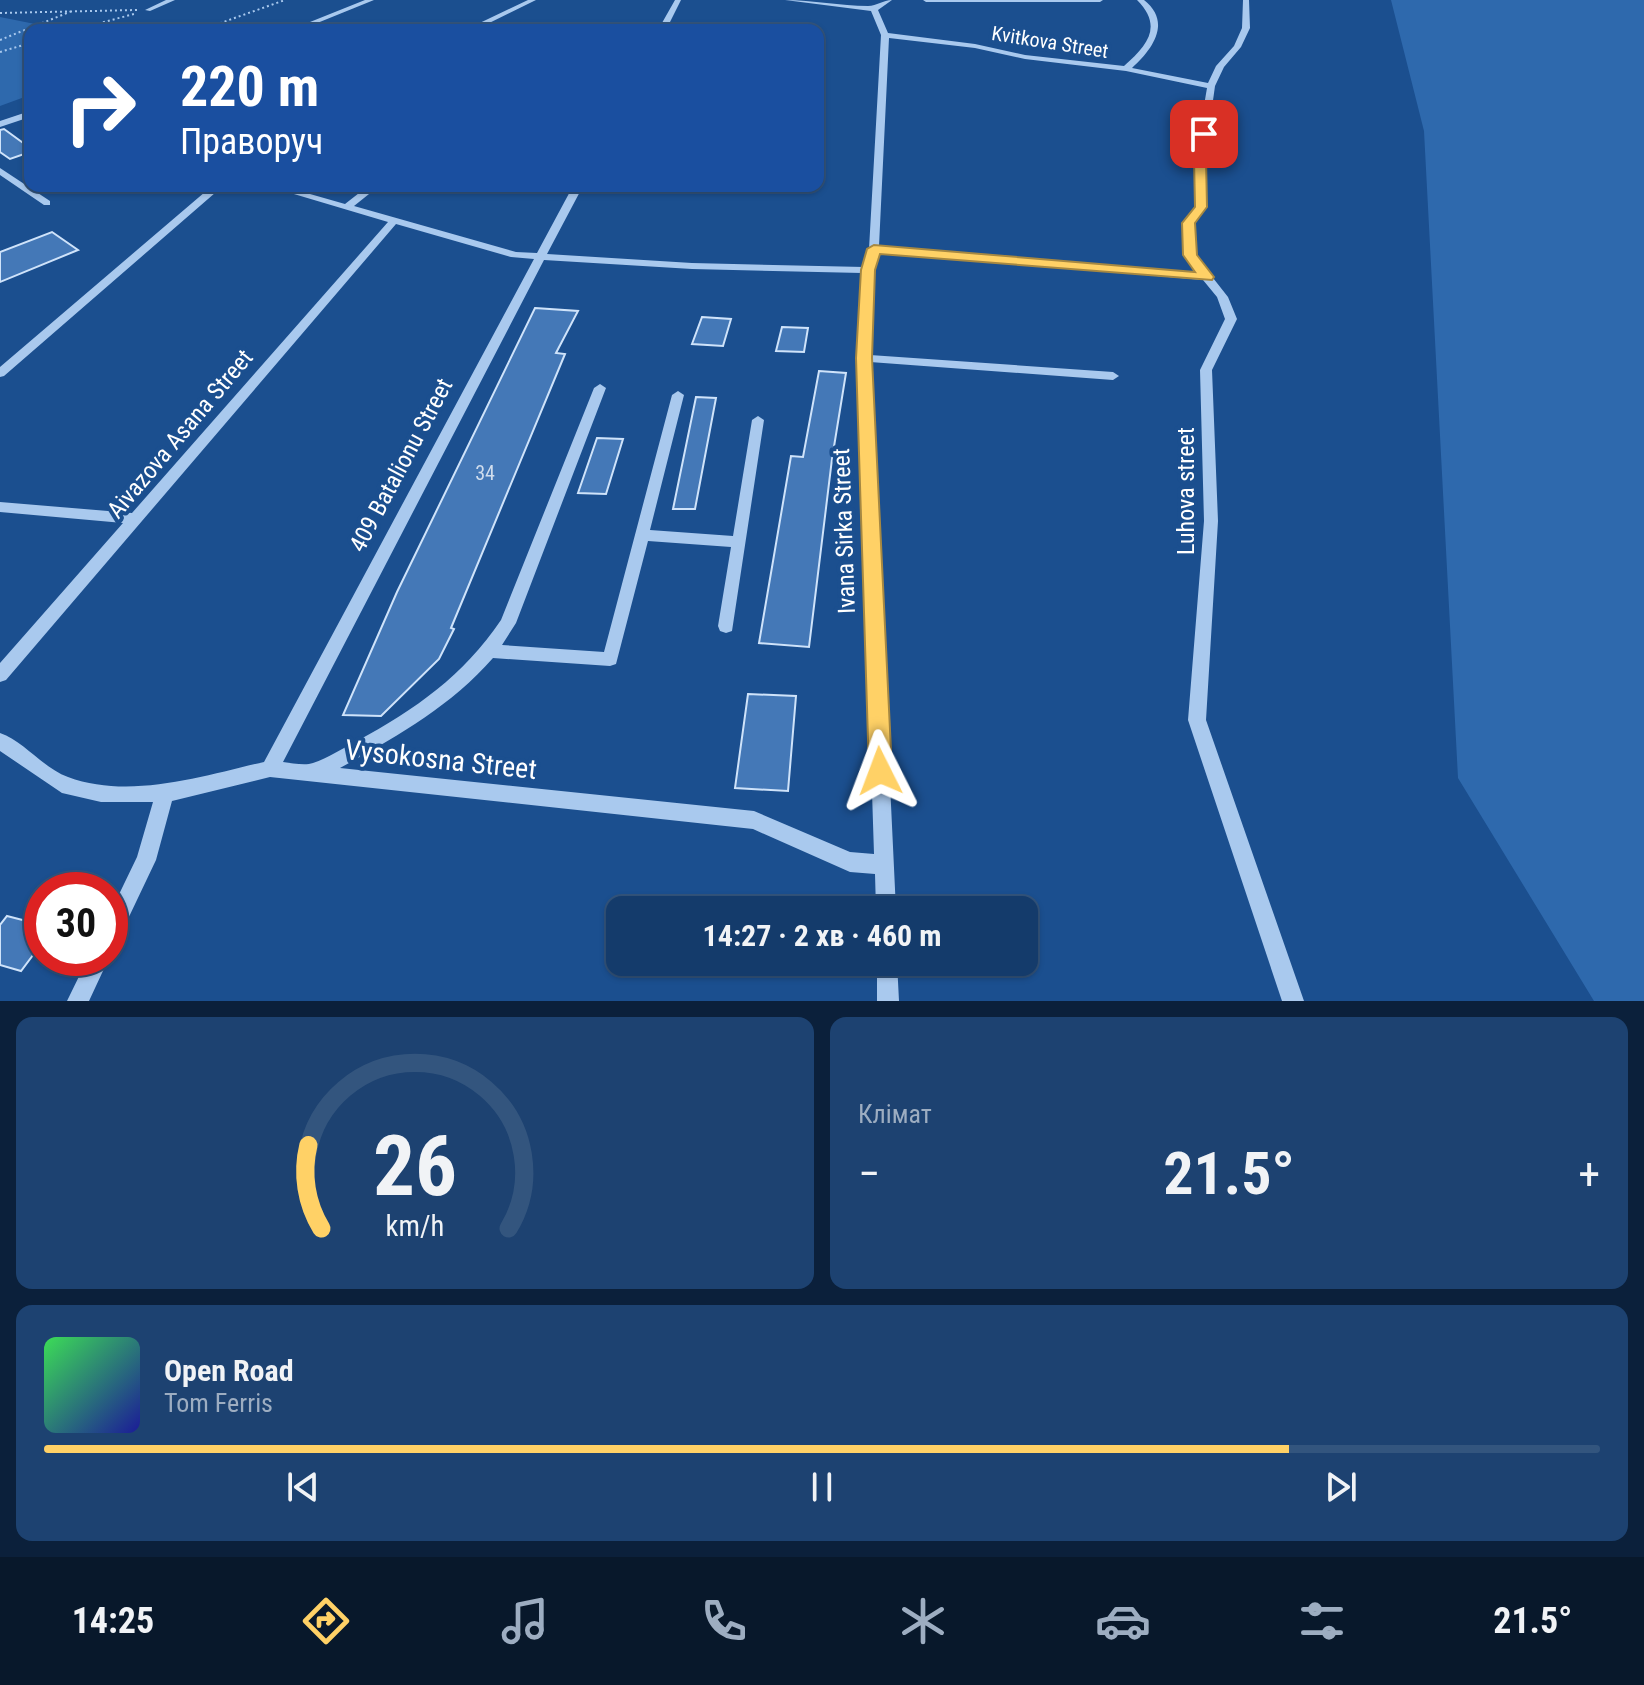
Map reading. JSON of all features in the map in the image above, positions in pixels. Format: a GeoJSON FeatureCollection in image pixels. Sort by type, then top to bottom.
{"type":"FeatureCollection","features":[{"type":"Feature","properties":{"kind":"street"},"geometry":{"type":"LineString","coordinates":[[148,10],[172,0]]}},
{"type":"Feature","properties":{"kind":"street"},"geometry":{"type":"LineString","coordinates":[[309,24],[371,0]]}},
{"type":"Feature","properties":{"kind":"street"},"geometry":{"type":"LineString","coordinates":[[482,24],[533,0]]}},
{"type":"Feature","properties":{"kind":"street"},"geometry":{"type":"LineString","coordinates":[[665,24],[678,0]]}},
{"type":"Feature","properties":{"kind":"street"},"geometry":{"type":"LineString","coordinates":[[788,0],[874,9],[889,0]]}},
{"type":"Feature","properties":{"kind":"street"},"geometry":{"type":"LineString","coordinates":[[926,0],[1100,0]]}},
{"type":"Feature","properties":{"kind":"street"},"geometry":{"type":"LineString","coordinates":[[1126,69],[1151,44],[1153,14],[1149,5],[1140,0]]}},
{"type":"Feature","properties":{"kind":"street","name":"Luhova street"},"geometry":{"type":"LineString","coordinates":[[1246,0],[1246,28],[1237,47],[1220,66],[1211,86],[1200,158],[1201,207],[1189,223],[1190,255],[1228,307],[1231,319],[1206,370],[1211,521],[1197,720],[1293,1001]]}},
{"type":"Feature","properties":{"kind":"street","name":"Ivana Sirka Street"},"geometry":{"type":"LineString","coordinates":[[874,9],[885,35],[874,249],[868,270],[864,358],[886,896]]}},
{"type":"Feature","properties":{"kind":"street","name":"Kvitkova Street"},"geometry":{"type":"LineString","coordinates":[[885,35],[1126,69],[1211,86]]}},
{"type":"Feature","properties":{"kind":"street"},"geometry":{"type":"LineString","coordinates":[[0,124],[24,116]]}},
{"type":"Feature","properties":{"kind":"street"},"geometry":{"type":"LineString","coordinates":[[0,171],[24,187]]}},
{"type":"Feature","properties":{"kind":"street"},"geometry":{"type":"LineString","coordinates":[[31,192],[47,203]]}},
{"type":"Feature","properties":{"kind":"street"},"geometry":{"type":"LineString","coordinates":[[0,373],[211,192]]}},
{"type":"Feature","properties":{"kind":"street"},"geometry":{"type":"LineString","coordinates":[[295,192],[515,255],[868,270]]}},
{"type":"Feature","properties":{"kind":"street"},"geometry":{"type":"LineString","coordinates":[[348,206],[366,192]]}},
{"type":"Feature","properties":{"kind":"street","name":"409 Batalionu Street"},"geometry":{"type":"LineString","coordinates":[[270,769],[575,192]]}},
{"type":"Feature","properties":{"kind":"street","name":"Aivazova Asana Street"},"geometry":{"type":"LineString","coordinates":[[0,675],[394,221]]}},
{"type":"Feature","properties":{"kind":"street"},"geometry":{"type":"LineString","coordinates":[[874,249],[1207,277]]}},
{"type":"Feature","properties":{"kind":"street"},"geometry":{"type":"LineString","coordinates":[[864,358],[1113,376]]}},
{"type":"Feature","properties":{"kind":"street"},"geometry":{"type":"LineString","coordinates":[[311,774],[403,724],[463,682],[492,651],[508,623],[600,388]]}},
{"type":"Feature","properties":{"kind":"street"},"geometry":{"type":"LineString","coordinates":[[492,651],[610,659],[678,395]]}},
{"type":"Feature","properties":{"kind":"street"},"geometry":{"type":"LineString","coordinates":[[726,626],[758,420]]}},
{"type":"Feature","properties":{"kind":"street"},"geometry":{"type":"LineString","coordinates":[[0,507],[137,519]]}},
{"type":"Feature","properties":{"kind":"street"},"geometry":{"type":"LineString","coordinates":[[642,535],[739,542]]}},
{"type":"Feature","properties":{"kind":"street","name":"Vysokosna Street"},"geometry":{"type":"LineString","coordinates":[[0,741],[62,784],[101,793],[165,794],[270,769],[754,820],[850,862],[885,865]]}},
{"type":"Feature","properties":{"kind":"street"},"geometry":{"type":"LineString","coordinates":[[128,898],[146,860],[165,794]]}},
{"type":"Feature","properties":{"kind":"street"},"geometry":{"type":"LineString","coordinates":[[78,1001],[90,976]]}},
{"type":"Feature","properties":{"kind":"street"},"geometry":{"type":"LineString","coordinates":[[887,976],[888,1001]]}},
{"type":"Feature","properties":{"kind":"path"},"geometry":{"type":"LineString","coordinates":[[218,24],[285,0]]}},
{"type":"Feature","properties":{"kind":"path"},"geometry":{"type":"LineString","coordinates":[[39,24],[74,10]]}},
{"type":"Feature","properties":{"kind":"path"},"geometry":{"type":"LineString","coordinates":[[0,13],[148,10]]}},
{"type":"Feature","properties":{"kind":"path"},"geometry":{"type":"LineString","coordinates":[[96,24],[148,10]]}},
{"type":"Feature","properties":{"kind":"path"},"geometry":{"type":"LineString","coordinates":[[0,40],[24,30]]}},
{"type":"Feature","properties":{"kind":"path"},"geometry":{"type":"LineString","coordinates":[[0,52],[24,45]]}},
{"type":"Feature","properties":{"kind":"shaded area"},"geometry":{"type":"Polygon","coordinates":[[[1391,0],[1644,0],[1644,1001],[1594,1001],[1458,778],[1424,131],[1391,0]]]}},
{"type":"Feature","properties":{"kind":"shaded area"},"geometry":{"type":"Polygon","coordinates":[[[0,17],[35,24],[24,24],[24,97],[0,106],[0,17]]]}},
{"type":"Feature","properties":{"kind":"building"},"geometry":{"type":"Polygon","coordinates":[[[4,129],[24,144],[24,154],[10,159],[0,152],[0,130],[4,129]]]}},
{"type":"Feature","properties":{"kind":"building"},"geometry":{"type":"Polygon","coordinates":[[[52,232],[78,250],[0,282],[0,252],[52,232]]]}},
{"type":"Feature","properties":{"kind":"building"},"geometry":{"type":"Polygon","coordinates":[[[535,308],[578,311],[556,353],[565,354],[451,628],[454,629],[439,659],[381,716],[343,715],[397,592],[535,308]]]}},
{"type":"Feature","properties":{"kind":"building"},"geometry":{"type":"Polygon","coordinates":[[[702,317],[731,319],[723,346],[692,344],[702,317]]]}},
{"type":"Feature","properties":{"kind":"building"},"geometry":{"type":"Polygon","coordinates":[[[782,327],[808,328],[804,352],[776,351],[782,327]]]}},
{"type":"Feature","properties":{"kind":"building"},"geometry":{"type":"Polygon","coordinates":[[[819,371],[846,373],[809,647],[759,643],[791,456],[803,457],[819,371]]]}},
{"type":"Feature","properties":{"kind":"building"},"geometry":{"type":"Polygon","coordinates":[[[696,397],[716,398],[695,509],[673,509],[696,397]]]}},
{"type":"Feature","properties":{"kind":"building"},"geometry":{"type":"Polygon","coordinates":[[[597,438],[623,439],[606,494],[578,493],[597,438]]]}},
{"type":"Feature","properties":{"kind":"building"},"geometry":{"type":"Polygon","coordinates":[[[748,694],[796,696],[788,791],[735,788],[748,694]]]}},
{"type":"Feature","properties":{"kind":"building"},"geometry":{"type":"Polygon","coordinates":[[[7,916],[24,920],[24,967],[21,971],[0,965],[0,925],[7,916]]]}},
{"type":"Feature","properties":{"kind":"route"},"geometry":{"type":"LineString","coordinates":[[880,771],[864,358],[868,270],[874,249],[1207,277],[1190,255],[1189,223],[1201,207],[1200,158],[1204,134]]}}]}
